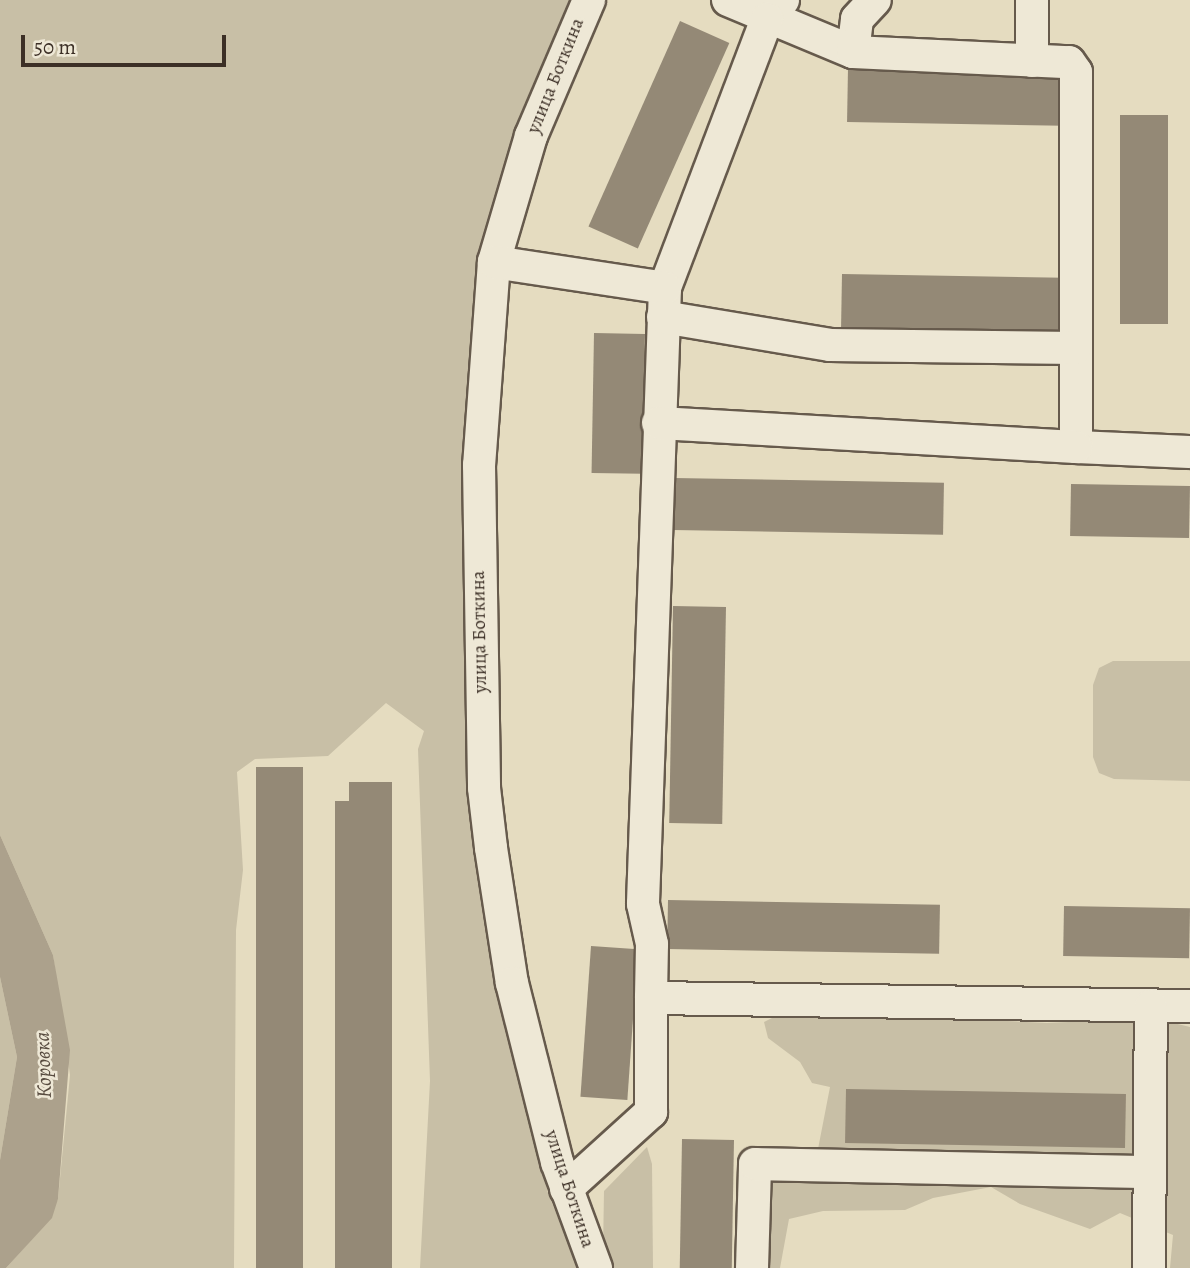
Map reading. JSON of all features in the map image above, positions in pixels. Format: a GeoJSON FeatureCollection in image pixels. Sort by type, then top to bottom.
{"type":"FeatureCollection","features":[{"type":"Feature","properties":{"kind":"street","name":"улица Боткина"},"geometry":{"type":"LineString","coordinates":[[589,0],[531,136],[494,262],[479,465],[484,788],[512,983],[566,1189],[596,1268]]}},
{"type":"Feature","properties":{"kind":"street"},"geometry":{"type":"LineString","coordinates":[[728,0],[775,10],[853,52],[1069,62],[1076,72],[1076,447]]}},
{"type":"Feature","properties":{"kind":"street"},"geometry":{"type":"LineString","coordinates":[[853,52],[857,19],[875,0]]}},
{"type":"Feature","properties":{"kind":"street"},"geometry":{"type":"LineString","coordinates":[[1032,0],[1032,61]]}},
{"type":"Feature","properties":{"kind":"street"},"geometry":{"type":"LineString","coordinates":[[566,1189],[651,1112],[652,944],[643,904],[664,303],[775,10]]}},
{"type":"Feature","properties":{"kind":"street"},"geometry":{"type":"LineString","coordinates":[[494,262],[830,345],[1075,348]]}},
{"type":"Feature","properties":{"kind":"street"},"geometry":{"type":"LineString","coordinates":[[658,424],[1190,452]]}},
{"type":"Feature","properties":{"kind":"street"},"geometry":{"type":"LineString","coordinates":[[651,998],[1190,1006]]}},
{"type":"Feature","properties":{"kind":"street"},"geometry":{"type":"LineString","coordinates":[[1149,1268],[1151,1006]]}},
{"type":"Feature","properties":{"kind":"street"},"geometry":{"type":"LineString","coordinates":[[752,1268],[755,1164],[1150,1172]]}},
{"type":"Feature","properties":{"kind":"shaded area"},"geometry":{"type":"Polygon","coordinates":[[[0,0],[574,0],[519,133],[482,261],[499,986],[548,1193],[578,1268],[420,1268],[430,1081],[418,749],[424,731],[386,703],[328,756],[255,759],[237,772],[243,870],[236,930],[234,1268],[6,1268],[42,1228],[58,1199],[70,1075],[53,955],[0,835],[0,0]]]}},
{"type":"Feature","properties":{"kind":"shaded area"},"geometry":{"type":"Polygon","coordinates":[[[1113,661],[1190,661],[1190,781],[1114,779],[1099,773],[1093,757],[1093,685],[1099,668],[1113,661]]]}},
{"type":"Feature","properties":{"kind":"shaded area"},"geometry":{"type":"Polygon","coordinates":[[[0,977],[17,1057],[0,1160],[0,977]]]}},
{"type":"Feature","properties":{"kind":"shaded area"},"geometry":{"type":"Polygon","coordinates":[[[924,1012],[946,1018],[1047,1023],[1153,1018],[1190,1027],[1190,1268],[1170,1268],[1173,1235],[1120,1213],[1090,1229],[1020,1204],[991,1187],[933,1198],[905,1210],[823,1211],[789,1219],[780,1268],[739,1268],[777,1155],[818,1149],[830,1087],[812,1083],[800,1062],[768,1038],[764,1022],[780,1014],[924,1012]]]}},
{"type":"Feature","properties":{"kind":"shaded area"},"geometry":{"type":"Polygon","coordinates":[[[647,1147],[652,1164],[653,1268],[609,1268],[603,1250],[604,1191],[647,1147]]]}},
{"type":"Feature","properties":{"kind":"water","name":"Коровка"},"geometry":{"type":"Polygon","coordinates":[[[0,835],[53,955],[70,1050],[58,1199],[52,1218],[6,1268],[0,1268],[0,1160],[17,1057],[0,977],[0,835]]]}},
{"type":"Feature","properties":{"kind":"building"},"geometry":{"type":"Polygon","coordinates":[[[680,21],[729,43],[638,249],[588,227],[680,21]]]}},
{"type":"Feature","properties":{"kind":"building"},"geometry":{"type":"Polygon","coordinates":[[[848,68],[1064,72],[1063,126],[847,122],[848,68]]]}},
{"type":"Feature","properties":{"kind":"building"},"geometry":{"type":"Polygon","coordinates":[[[1120,115],[1168,115],[1168,324],[1120,324],[1120,115]]]}},
{"type":"Feature","properties":{"kind":"building"},"geometry":{"type":"Polygon","coordinates":[[[842,274],[1064,278],[1063,331],[841,327],[842,274]]]}},
{"type":"Feature","properties":{"kind":"building"},"geometry":{"type":"Polygon","coordinates":[[[594,333],[645,334],[643,474],[592,473],[594,333]]]}},
{"type":"Feature","properties":{"kind":"building"},"geometry":{"type":"Polygon","coordinates":[[[674,478],[944,483],[943,535],[673,530],[674,478]]]}},
{"type":"Feature","properties":{"kind":"building"},"geometry":{"type":"Polygon","coordinates":[[[1071,484],[1190,486],[1189,538],[1070,536],[1071,484]]]}},
{"type":"Feature","properties":{"kind":"building"},"geometry":{"type":"Polygon","coordinates":[[[673,606],[726,607],[722,824],[669,823],[673,606]]]}},
{"type":"Feature","properties":{"kind":"building"},"geometry":{"type":"Polygon","coordinates":[[[256,767],[303,767],[303,1268],[256,1268],[256,767]]]}},
{"type":"Feature","properties":{"kind":"building"},"geometry":{"type":"Polygon","coordinates":[[[349,782],[392,782],[392,1268],[335,1268],[335,801],[349,801],[349,782]]]}},
{"type":"Feature","properties":{"kind":"building"},"geometry":{"type":"Polygon","coordinates":[[[668,900],[940,905],[939,954],[667,949],[668,900]]]}},
{"type":"Feature","properties":{"kind":"building"},"geometry":{"type":"Polygon","coordinates":[[[1064,906],[1190,908],[1189,958],[1063,956],[1064,906]]]}},
{"type":"Feature","properties":{"kind":"building"},"geometry":{"type":"Polygon","coordinates":[[[591,946],[638,949],[627,1100],[580,1097],[591,946]]]}},
{"type":"Feature","properties":{"kind":"building"},"geometry":{"type":"Polygon","coordinates":[[[846,1089],[1126,1094],[1125,1148],[845,1143],[846,1089]]]}},
{"type":"Feature","properties":{"kind":"building"},"geometry":{"type":"Polygon","coordinates":[[[682,1139],[734,1140],[732,1268],[680,1268],[682,1139]]]}}]}
